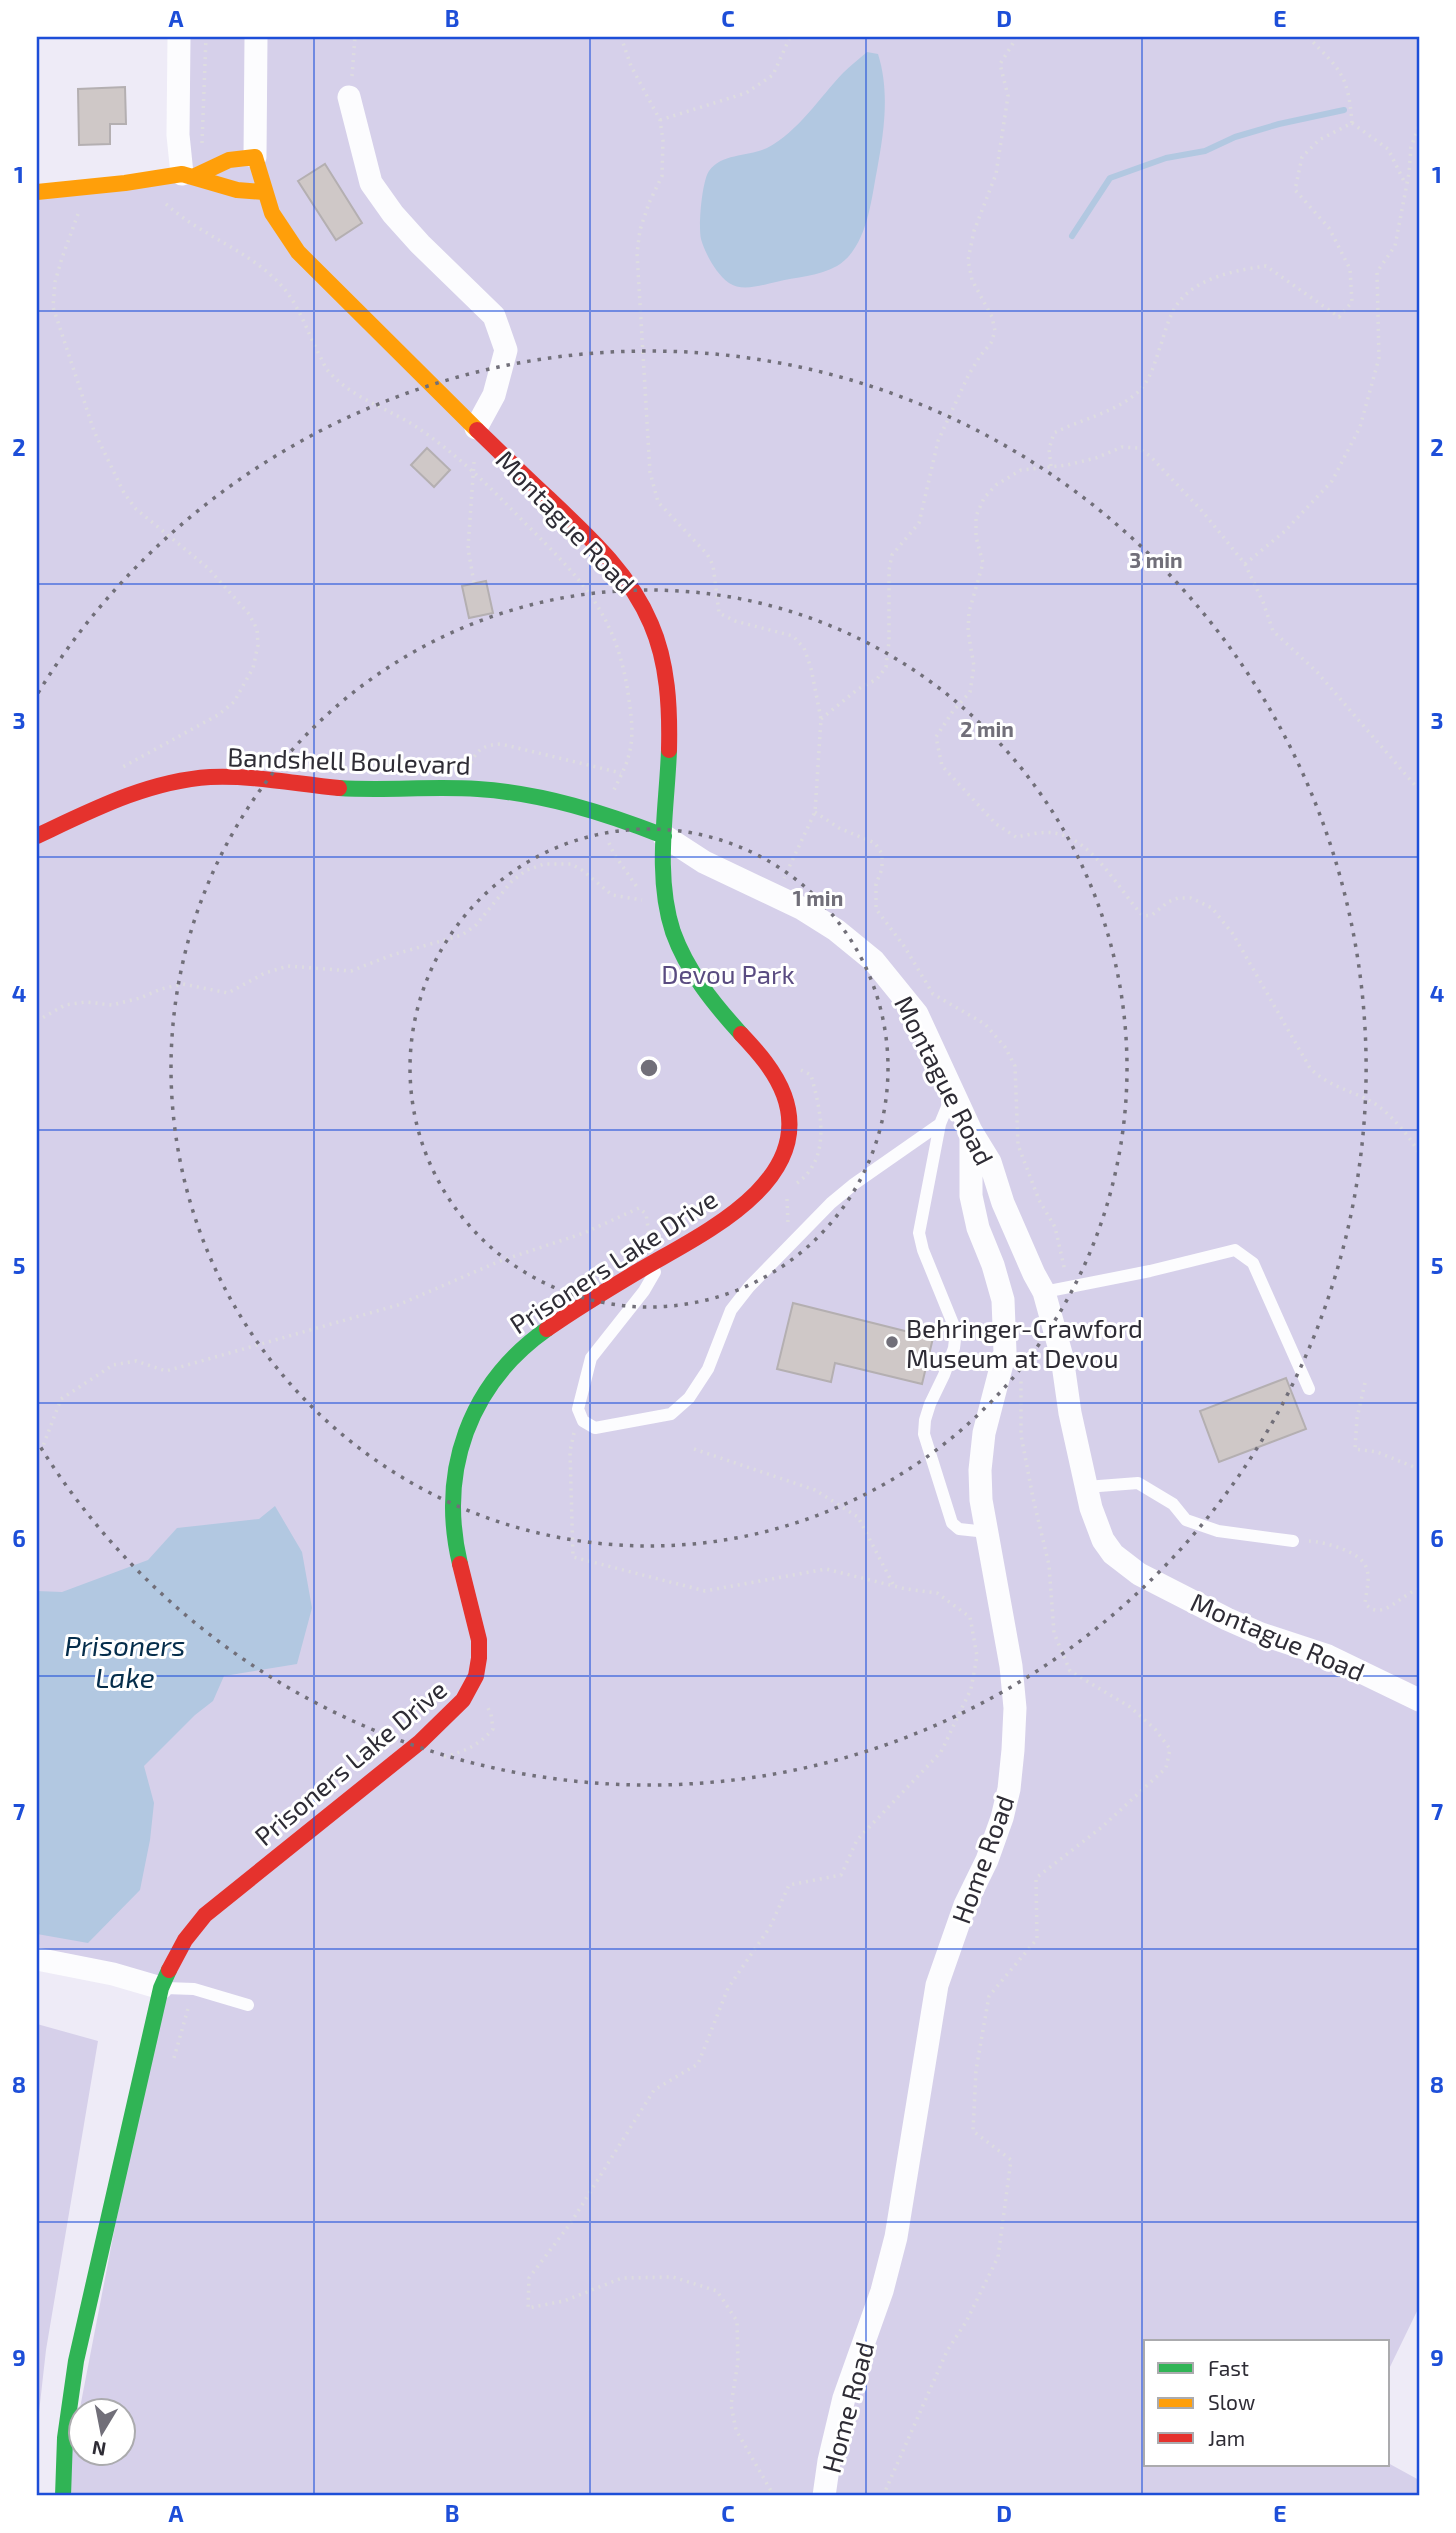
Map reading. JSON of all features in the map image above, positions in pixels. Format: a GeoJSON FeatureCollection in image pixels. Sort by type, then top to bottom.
{"type":"FeatureCollection","features":[{"type":"Feature","properties":{"kind":"street"},"geometry":{"type":"LineString","coordinates":[[179,37],[178,135],[188,175]]}},
{"type":"Feature","properties":{"kind":"street"},"geometry":{"type":"LineString","coordinates":[[37,192],[188,175],[229,160],[255,157],[256,37]]}},
{"type":"Feature","properties":{"kind":"street"},"geometry":{"type":"LineString","coordinates":[[349,97],[371,183],[393,214],[420,244],[494,316],[506,350],[494,395],[476,428]]}},
{"type":"Feature","properties":{"kind":"street","name":"Montague Road"},"geometry":{"type":"LineString","coordinates":[[255,157],[264,192],[282,231],[298,251],[390,346],[573,522],[624,577],[639,599],[657,634],[665,663],[670,706],[664,836],[704,862],[770,892],[836,930],[874,961],[917,1014],[971,1131],[990,1162],[1003,1203],[1055,1289],[1070,1413],[1091,1508],[1103,1540],[1113,1554],[1139,1574],[1227,1619],[1328,1656],[1419,1700]]}},
{"type":"Feature","properties":{"kind":"street"},"geometry":{"type":"LineString","coordinates":[[188,175],[237,190],[264,192]]}},
{"type":"Feature","properties":{"kind":"street","name":"Bandshell Boulevard"},"geometry":{"type":"LineString","coordinates":[[37,836],[144,790],[192,779],[235,779],[347,788],[500,791],[556,803],[664,836]]}},
{"type":"Feature","properties":{"kind":"street","name":"Prisoners Lake Drive"},"geometry":{"type":"LineString","coordinates":[[63,2496],[65,2438],[76,2361],[161,1988],[176,1953],[205,1915],[454,1713],[467,1696],[474,1681],[480,1650],[479,1628],[457,1550],[453,1508],[456,1472],[470,1422],[486,1387],[510,1357],[609,1288],[717,1226],[760,1192],[785,1149],[789,1117],[786,1100],[775,1073],[757,1048],[698,982],[677,943],[664,893],[664,836]]}},
{"type":"Feature","properties":{"kind":"street","name":"Home Road"},"geometry":{"type":"LineString","coordinates":[[824,2496],[844,2398],[882,2291],[896,2236],[937,1985],[965,1905],[987,1860],[1009,1788],[1015,1708],[1011,1665],[981,1500],[980,1470],[984,1433],[1005,1352],[1003,1300],[978,1228],[971,1196],[971,1131]]}},
{"type":"Feature","properties":{"kind":"street"},"geometry":{"type":"LineString","coordinates":[[37,1959],[161,1988]]}},
{"type":"Feature","properties":{"kind":"lane"},"geometry":{"type":"LineString","coordinates":[[949,1084],[947,1107],[940,1124],[919,1233],[923,1250],[956,1331],[954,1348],[930,1404],[924,1434],[952,1523],[960,1529],[987,1532]]}},
{"type":"Feature","properties":{"kind":"lane"},"geometry":{"type":"LineString","coordinates":[[668,1253],[644,1291],[591,1358],[578,1409],[583,1421],[595,1427],[671,1414],[689,1398],[708,1369],[731,1310],[749,1287],[831,1203],[940,1124]]}},
{"type":"Feature","properties":{"kind":"lane"},"geometry":{"type":"LineString","coordinates":[[1055,1289],[1150,1271],[1235,1250],[1254,1263],[1309,1389]]}},
{"type":"Feature","properties":{"kind":"lane"},"geometry":{"type":"LineString","coordinates":[[1086,1486],[1138,1483],[1173,1504],[1186,1520],[1218,1531],[1293,1541]]}},
{"type":"Feature","properties":{"kind":"lane"},"geometry":{"type":"LineString","coordinates":[[161,1988],[194,1989],[248,2005]]}},
{"type":"Feature","properties":{"kind":"path"},"geometry":{"type":"LineString","coordinates":[[202,150],[206,37]]}},
{"type":"Feature","properties":{"kind":"path"},"geometry":{"type":"LineString","coordinates":[[349,97],[355,37]]}},
{"type":"Feature","properties":{"kind":"path"},"geometry":{"type":"LineString","coordinates":[[621,37],[631,66],[660,120],[663,139],[662,176],[640,230],[637,253],[650,472],[657,502],[707,554],[713,565],[719,613],[735,621],[793,636],[804,648],[811,668],[821,719],[815,812],[787,875],[770,892]]}},
{"type":"Feature","properties":{"kind":"path"},"geometry":{"type":"LineString","coordinates":[[660,120],[746,93],[773,75],[790,37]]}},
{"type":"Feature","properties":{"kind":"path"},"geometry":{"type":"LineString","coordinates":[[821,719],[858,689],[877,679],[886,667],[889,641],[889,570],[892,555],[919,523],[938,441],[968,376],[992,343],[995,331],[992,317],[972,280],[968,260],[974,231],[996,174],[1008,96],[1000,64],[1017,37]]}},
{"type":"Feature","properties":{"kind":"path"},"geometry":{"type":"LineString","coordinates":[[1308,37],[1341,71],[1350,94],[1352,123]]}},
{"type":"Feature","properties":{"kind":"path"},"geometry":{"type":"LineString","coordinates":[[1352,123],[1388,149],[1406,185]]}},
{"type":"Feature","properties":{"kind":"path"},"geometry":{"type":"LineString","coordinates":[[1051,466],[1049,449],[1054,433],[1108,410],[1139,391],[1149,377],[1178,303],[1196,287],[1236,270],[1266,266],[1339,317],[1352,302],[1350,269],[1329,228],[1296,190],[1302,156],[1319,140],[1352,123]]}},
{"type":"Feature","properties":{"kind":"path"},"geometry":{"type":"LineString","coordinates":[[1245,564],[1285,531],[1332,481],[1360,427],[1379,358],[1377,272],[1395,246],[1411,147],[1419,126]]}},
{"type":"Feature","properties":{"kind":"path"},"geometry":{"type":"LineString","coordinates":[[171,200],[162,201],[190,223],[252,260],[276,279],[297,305],[330,374],[357,394],[420,429],[473,471],[571,569],[599,605],[617,645],[627,680],[632,739],[628,761],[621,773]]}},
{"type":"Feature","properties":{"kind":"path"},"geometry":{"type":"LineString","coordinates":[[86,209],[78,214],[62,258],[55,282],[53,307],[94,431],[124,493],[136,509],[186,548],[225,585],[249,614],[257,629],[258,645],[253,668],[234,702],[218,715],[127,763],[110,775]]}},
{"type":"Feature","properties":{"kind":"path"},"geometry":{"type":"LineString","coordinates":[[474,583],[468,548],[476,428]]}},
{"type":"Feature","properties":{"kind":"path"},"geometry":{"type":"LineString","coordinates":[[1419,790],[1317,672],[1273,631],[1245,564],[1203,512],[1150,456],[1138,448],[1122,447],[1096,458],[1067,465],[1021,470],[996,485],[984,498],[976,516],[976,537],[983,564],[969,612],[968,631],[974,666],[970,692],[953,710],[936,737],[942,766],[996,824],[1016,837],[1051,832],[1065,835],[1093,854],[1143,916],[1152,915],[1168,902],[1178,898],[1191,898],[1212,908],[1233,934],[1310,1068],[1320,1078],[1374,1103],[1414,1142],[1419,1154]]}},
{"type":"Feature","properties":{"kind":"path"},"geometry":{"type":"LineString","coordinates":[[815,812],[839,828],[875,843],[882,854],[876,884],[876,909],[904,946],[933,994],[985,1024],[1005,1047],[1015,1066],[1018,1145],[1039,1200],[1055,1227],[1064,1259],[1055,1289]]}},
{"type":"Feature","properties":{"kind":"path"},"geometry":{"type":"LineString","coordinates":[[37,1021],[65,1005],[86,1002],[112,1005],[183,984],[228,993],[265,973],[288,966],[351,971],[462,935],[476,925],[513,881],[527,870],[544,864],[571,864],[612,895],[646,900],[614,854],[606,834]]}},
{"type":"Feature","properties":{"kind":"path"},"geometry":{"type":"LineString","coordinates":[[787,1198],[788,1220]]}},
{"type":"Feature","properties":{"kind":"path"},"geometry":{"type":"LineString","coordinates":[[37,1457],[61,1399],[113,1365],[136,1361],[166,1371],[398,1306],[500,1261],[584,1233],[639,1208],[646,1213],[649,1226],[642,1269]]}},
{"type":"Feature","properties":{"kind":"path"},"geometry":{"type":"LineString","coordinates":[[883,2496],[947,2351],[967,2322],[998,2257],[1010,2160],[973,2131],[976,2070],[989,1996],[1037,1939],[1036,1878],[1102,1827],[1166,1768],[1170,1749],[1156,1730],[1130,1707],[1070,1671],[1054,1633],[1049,1565],[1021,1435],[1021,1371]]}},
{"type":"Feature","properties":{"kind":"path"},"geometry":{"type":"LineString","coordinates":[[1365,1383],[1357,1418],[1354,1449],[1377,1452],[1419,1469]]}},
{"type":"Feature","properties":{"kind":"path"},"geometry":{"type":"LineString","coordinates":[[578,1409],[570,1451],[573,1557],[705,1591],[826,1569],[894,1586],[937,1593],[970,1617],[977,1656],[971,1689],[942,1752],[857,1840],[841,1875],[789,1885],[770,1927],[728,1988],[698,2064],[654,2090],[570,2224],[529,2278],[528,2308],[564,2301],[622,2278],[673,2277],[717,2291],[737,2321],[738,2362],[731,2405],[736,2430],[774,2496]]}},
{"type":"Feature","properties":{"kind":"path"},"geometry":{"type":"LineString","coordinates":[[694,1449],[815,1490],[858,1517],[894,1586]]}},
{"type":"Feature","properties":{"kind":"path"},"geometry":{"type":"LineString","coordinates":[[1293,1541],[1331,1544],[1363,1561],[1367,1567],[1368,1580],[1365,1603],[1374,1611],[1381,1611],[1410,1591],[1419,1589]]}},
{"type":"Feature","properties":{"kind":"green space","name":"Devou Park"},"geometry":{"type":"Polygon","coordinates":[[[179,37],[1419,37],[1419,2307],[1390,2367],[1390,2340],[1144,2340],[1144,2466],[1390,2464],[1419,2480],[1419,2496],[63,2496],[69,2466],[136,2466],[136,2396],[82,2396],[161,1988],[37,1959],[37,192],[181,174],[179,37]]]}},
{"type":"Feature","properties":{"kind":"green space"},"geometry":{"type":"Polygon","coordinates":[[[37,2024],[98,2041],[46,2350],[37,2430],[37,2024]]]}},
{"type":"Feature","properties":{"kind":"water"},"geometry":{"type":"Polygon","coordinates":[[[867,52],[878,54],[884,83],[885,112],[870,209],[855,248],[837,266],[823,272],[752,287],[734,286],[712,263],[701,239],[701,204],[709,171],[721,161],[767,148],[789,133],[843,73],[867,52]]]}},
{"type":"Feature","properties":{"kind":"water","name":"Prisoners Lake"},"geometry":{"type":"Polygon","coordinates":[[[275,1506],[302,1552],[312,1608],[297,1664],[224,1676],[213,1701],[195,1715],[144,1766],[154,1803],[140,1890],[88,1943],[37,1934],[37,1591],[62,1592],[148,1560],[177,1528],[259,1519],[275,1506]]]}},
{"type":"Feature","properties":{"kind":"building"},"geometry":{"type":"Polygon","coordinates":[[[125,87],[126,124],[110,124],[110,144],[79,145],[78,89],[125,87]]]}},
{"type":"Feature","properties":{"kind":"building"},"geometry":{"type":"Polygon","coordinates":[[[325,164],[362,223],[336,240],[298,181],[325,164]]]}},
{"type":"Feature","properties":{"kind":"building"},"geometry":{"type":"Polygon","coordinates":[[[427,448],[450,470],[434,487],[411,465],[427,448]]]}},
{"type":"Feature","properties":{"kind":"building"},"geometry":{"type":"Polygon","coordinates":[[[486,581],[493,613],[469,618],[462,586],[486,581]]]}},
{"type":"Feature","properties":{"kind":"building","name":"Behringer-Crawford Museum at Devou"},"geometry":{"type":"Polygon","coordinates":[[[793,1303],[933,1338],[922,1384],[835,1363],[831,1382],[777,1369],[793,1303]]]}},
{"type":"Feature","properties":{"kind":"building"},"geometry":{"type":"Polygon","coordinates":[[[1286,1378],[1306,1429],[1219,1462],[1200,1411],[1286,1378]]]}},
{"type":"Feature","properties":{"kind":"waterway"},"geometry":{"type":"LineString","coordinates":[[1072,236],[1110,178],[1166,158],[1205,151],[1235,137],[1279,124],[1344,110]]}},
{"type":"Feature","properties":{"kind":"traffic: fast"},"geometry":{"type":"LineString","coordinates":[[669,750],[663,841],[667,910],[673,932],[693,973],[741,1034]]}},
{"type":"Feature","properties":{"kind":"traffic: fast"},"geometry":{"type":"LineString","coordinates":[[339,788],[461,788],[502,791],[573,805],[664,836]]}},
{"type":"Feature","properties":{"kind":"traffic: fast"},"geometry":{"type":"LineString","coordinates":[[460,1564],[454,1529],[453,1496],[457,1463],[466,1432],[479,1403],[497,1376],[520,1351],[547,1329]]}},
{"type":"Feature","properties":{"kind":"traffic: fast"},"geometry":{"type":"LineString","coordinates":[[63,2496],[65,2438],[76,2361],[161,1988],[169,1970]]}},
{"type":"Feature","properties":{"kind":"traffic: slow"},"geometry":{"type":"LineString","coordinates":[[195,176],[229,160],[255,157],[272,213],[298,252],[477,430]]}},
{"type":"Feature","properties":{"kind":"traffic: slow"},"geometry":{"type":"LineString","coordinates":[[37,192],[182,174],[237,190],[264,192]]}},
{"type":"Feature","properties":{"kind":"traffic: jam"},"geometry":{"type":"LineString","coordinates":[[477,430],[591,540],[619,571],[642,605],[657,639],[664,670],[669,750]]}},
{"type":"Feature","properties":{"kind":"traffic: jam"},"geometry":{"type":"LineString","coordinates":[[37,836],[121,798],[187,780],[242,777],[339,788]]}},
{"type":"Feature","properties":{"kind":"traffic: jam"},"geometry":{"type":"LineString","coordinates":[[547,1329],[721,1222],[747,1202],[768,1179],[783,1154],[789,1126],[784,1095],[771,1070],[741,1034]]}},
{"type":"Feature","properties":{"kind":"traffic: jam"},"geometry":{"type":"LineString","coordinates":[[169,1970],[185,1940],[205,1915],[420,1742],[463,1700],[476,1676],[479,1640],[460,1564]]}},
{"type":"Feature","properties":{"kind":"place","name":"Behringer-Crawford Museum at Devou"},"geometry":{"type":"Point","coordinates":[892,1342]}}]}
